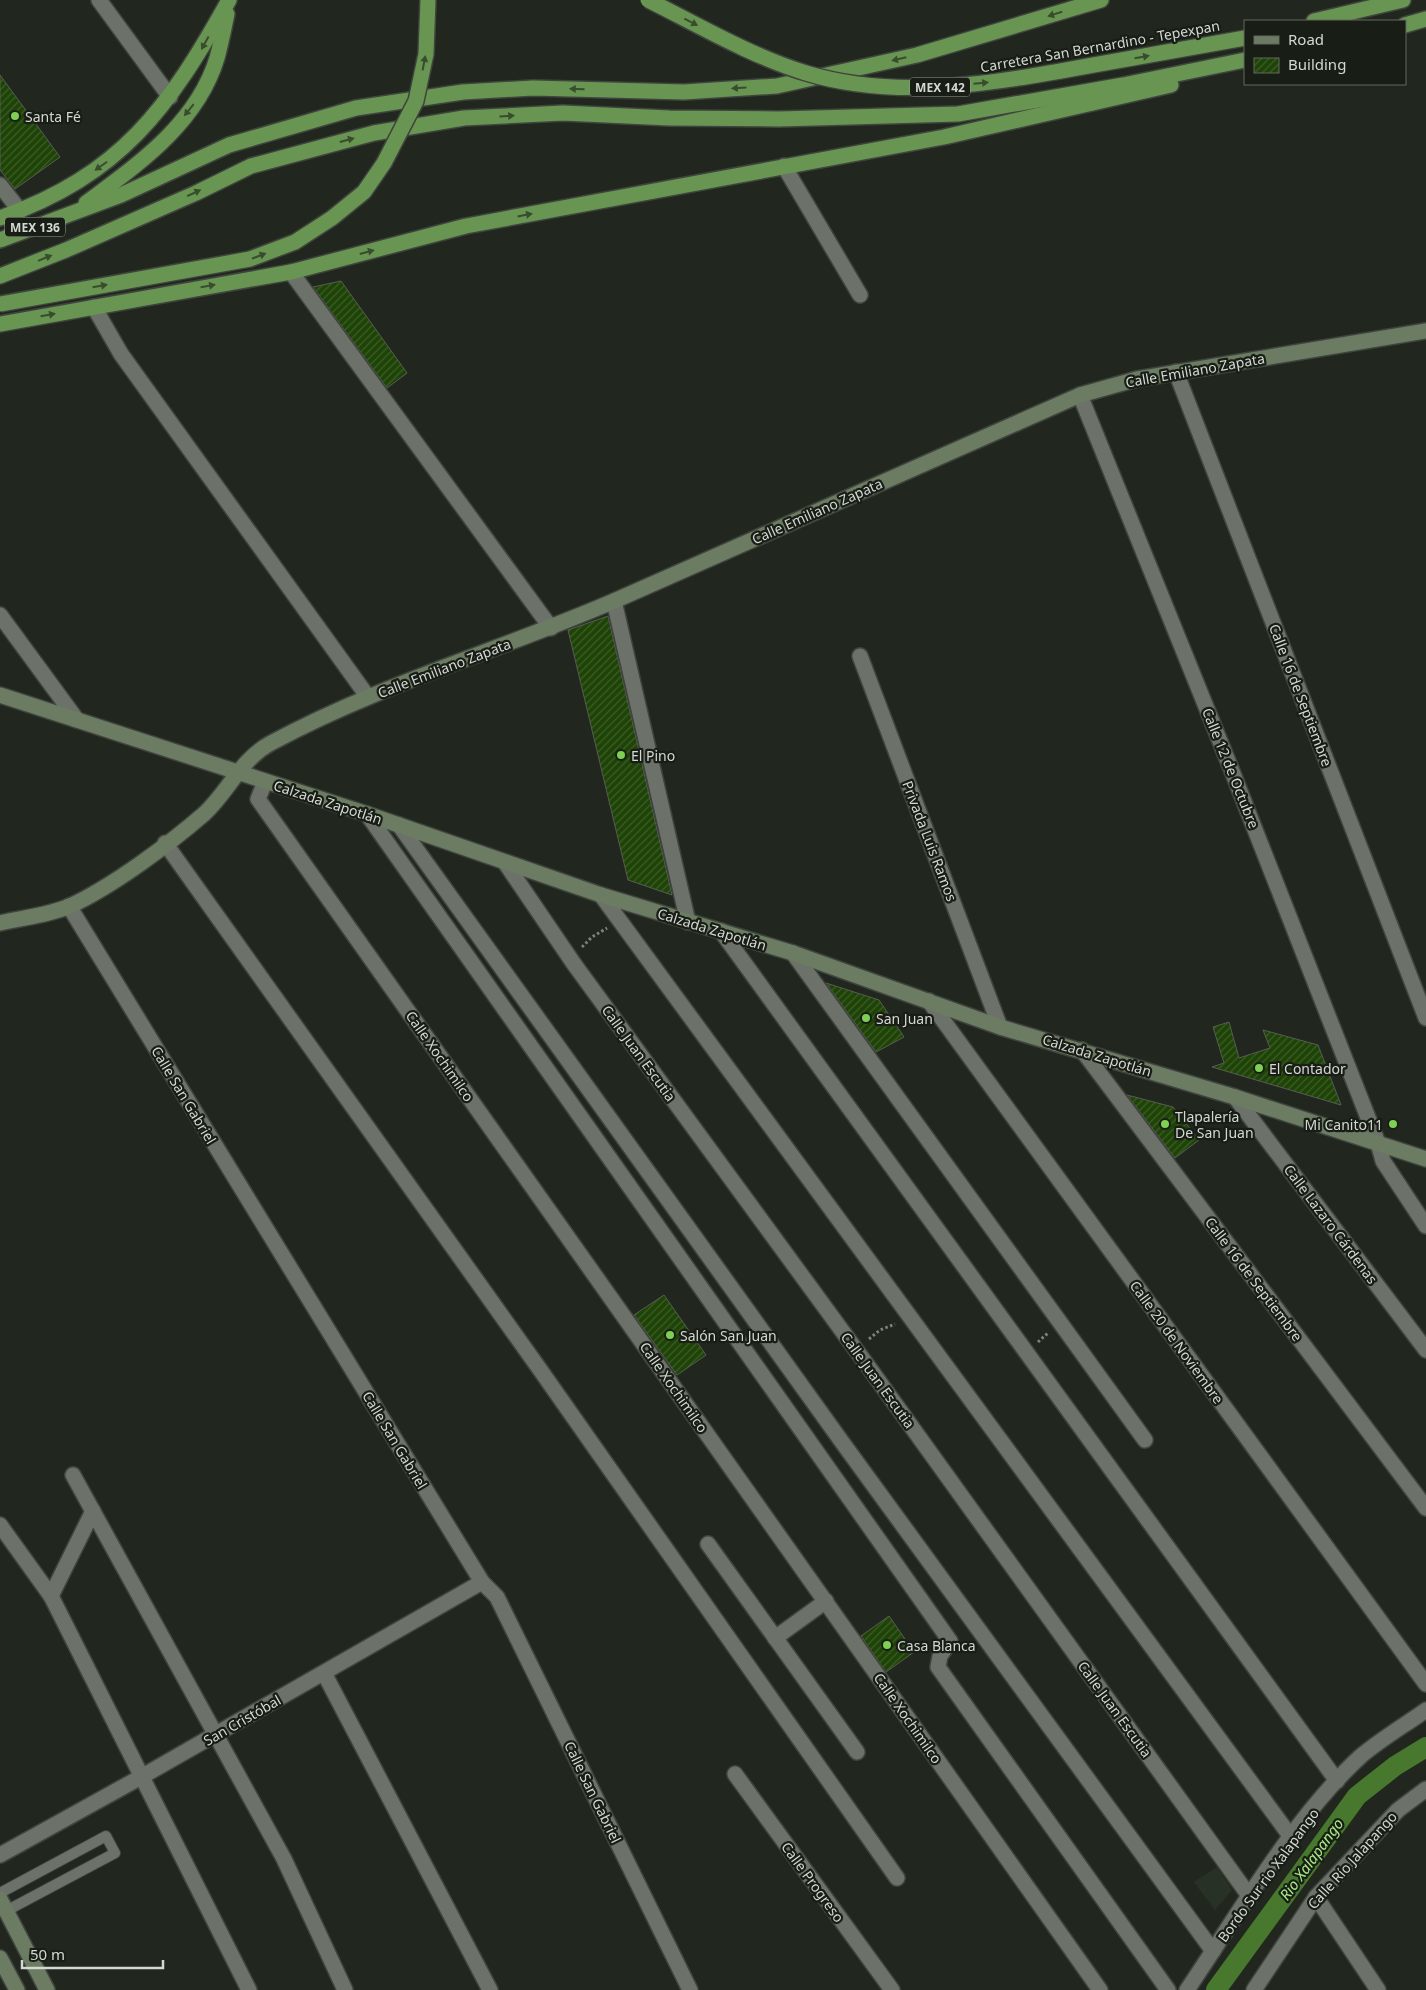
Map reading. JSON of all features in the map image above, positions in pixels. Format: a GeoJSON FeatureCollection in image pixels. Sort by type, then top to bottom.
{"type":"FeatureCollection","features":[{"type":"Feature","properties":{"kind":"highway"},"geometry":{"type":"LineString","coordinates":[[0,218],[20,211],[76,184],[112,159],[142,130],[170,97],[197,58],[230,0]]}},
{"type":"Feature","properties":{"kind":"highway"},"geometry":{"type":"LineString","coordinates":[[71,215],[164,143],[195,104],[216,60],[230,0]]}},
{"type":"Feature","properties":{"kind":"highway"},"geometry":{"type":"LineString","coordinates":[[0,304],[250,259],[295,242],[332,218],[364,192],[384,163],[416,101],[426,54],[428,0]]}},
{"type":"Feature","properties":{"kind":"highway","name":"Carretera San Bernardino - Tepexpan"},"geometry":{"type":"LineString","coordinates":[[648,0],[754,54],[807,73],[862,85],[930,88],[1007,81],[1244,38]]}},
{"type":"Feature","properties":{"kind":"highway"},"geometry":{"type":"LineString","coordinates":[[71,215],[121,195],[229,144],[356,108],[463,92],[533,88],[684,92],[777,86],[916,55],[1101,0]]}},
{"type":"Feature","properties":{"kind":"highway"},"geometry":{"type":"LineString","coordinates":[[1318,20],[1403,0]]}},
{"type":"Feature","properties":{"kind":"highway"},"geometry":{"type":"LineString","coordinates":[[1406,24],[1426,20]]}},
{"type":"Feature","properties":{"kind":"highway"},"geometry":{"type":"LineString","coordinates":[[0,276],[161,208],[251,166],[374,133],[464,118],[563,114],[761,119],[958,114],[1124,85],[1244,60]]}},
{"type":"Feature","properties":{"kind":"highway"},"geometry":{"type":"LineString","coordinates":[[0,324],[291,272],[466,226],[944,137],[1186,82],[1244,66]]}},
{"type":"Feature","properties":{"kind":"highway","name":"MEX 136"},"geometry":{"type":"LineString","coordinates":[[0,240],[71,215]]}},
{"type":"Feature","properties":{"kind":"street"},"geometry":{"type":"LineString","coordinates":[[99,0],[170,97]]}},
{"type":"Feature","properties":{"kind":"street"},"geometry":{"type":"LineString","coordinates":[[784,166],[860,295]]}},
{"type":"Feature","properties":{"kind":"street"},"geometry":{"type":"LineString","coordinates":[[0,185],[20,211]]}},
{"type":"Feature","properties":{"kind":"street"},"geometry":{"type":"LineString","coordinates":[[291,272],[551,628]]}},
{"type":"Feature","properties":{"kind":"street"},"geometry":{"type":"LineString","coordinates":[[94,307],[121,354],[368,697]]}},
{"type":"Feature","properties":{"kind":"street","name":"Calle Emiliano Zapata"},"geometry":{"type":"LineString","coordinates":[[0,923],[69,906],[130,870],[205,812],[237,772],[269,744],[368,697],[551,628],[614,601],[1080,395],[1137,379],[1426,331]]}},
{"type":"Feature","properties":{"kind":"street","name":"Calle 16 de Septiembre"},"geometry":{"type":"LineString","coordinates":[[1176,372],[1426,1018]]}},
{"type":"Feature","properties":{"kind":"street","name":"Calle 12 de Octubre"},"geometry":{"type":"LineString","coordinates":[[1080,395],[1232,771],[1378,1142],[1383,1161],[1426,1226]]}},
{"type":"Feature","properties":{"kind":"street"},"geometry":{"type":"LineString","coordinates":[[614,601],[688,922]]}},
{"type":"Feature","properties":{"kind":"street"},"geometry":{"type":"LineString","coordinates":[[0,615],[77,720]]}},
{"type":"Feature","properties":{"kind":"street","name":"Privada Luis Ramos"},"geometry":{"type":"LineString","coordinates":[[860,656],[1000,1026]]}},
{"type":"Feature","properties":{"kind":"street","name":"Calzada Zapotlán"},"geometry":{"type":"LineString","coordinates":[[0,695],[367,814],[506,864],[601,895],[793,953],[1000,1026],[1235,1097],[1426,1159]]}},
{"type":"Feature","properties":{"kind":"street","name":"Calle Xochimilco"},"geometry":{"type":"LineString","coordinates":[[265,782],[258,799],[1100,1990]]}},
{"type":"Feature","properties":{"kind":"street"},"geometry":{"type":"LineString","coordinates":[[367,814],[950,1641],[940,1656],[938,1667],[1168,1990]]}},
{"type":"Feature","properties":{"kind":"street"},"geometry":{"type":"LineString","coordinates":[[399,825],[842,1442],[1213,1952]]}},
{"type":"Feature","properties":{"kind":"street"},"geometry":{"type":"LineString","coordinates":[[165,843],[553,1387],[897,1878]]}},
{"type":"Feature","properties":{"kind":"street","name":"Calle Juan Escutia"},"geometry":{"type":"LineString","coordinates":[[506,864],[574,964],[870,1368],[1250,1897]]}},
{"type":"Feature","properties":{"kind":"street"},"geometry":{"type":"LineString","coordinates":[[601,895],[1291,1837]]}},
{"type":"Feature","properties":{"kind":"street","name":"Calle San Gabriel"},"geometry":{"type":"LineString","coordinates":[[69,906],[482,1582],[497,1597],[690,1990]]}},
{"type":"Feature","properties":{"kind":"street"},"geometry":{"type":"LineString","coordinates":[[720,931],[1337,1782]]}},
{"type":"Feature","properties":{"kind":"street"},"geometry":{"type":"LineString","coordinates":[[793,953],[1145,1440]]}},
{"type":"Feature","properties":{"kind":"street","name":"Calle 20 de Noviembre"},"geometry":{"type":"LineString","coordinates":[[929,1001],[1426,1684]]}},
{"type":"Feature","properties":{"kind":"street","name":"Calle 16 de Septiembre"},"geometry":{"type":"LineString","coordinates":[[1082,1050],[1426,1508]]}},
{"type":"Feature","properties":{"kind":"street","name":"Calle Lazaro Cárdenas"},"geometry":{"type":"LineString","coordinates":[[1235,1097],[1426,1350]]}},
{"type":"Feature","properties":{"kind":"street"},"geometry":{"type":"LineString","coordinates":[[73,1475],[284,1859],[345,1990]]}},
{"type":"Feature","properties":{"kind":"street"},"geometry":{"type":"LineString","coordinates":[[52,1596],[93,1510]]}},
{"type":"Feature","properties":{"kind":"street"},"geometry":{"type":"LineString","coordinates":[[0,1525],[52,1596],[249,1990]]}},
{"type":"Feature","properties":{"kind":"street"},"geometry":{"type":"LineString","coordinates":[[708,1544],[857,1752]]}},
{"type":"Feature","properties":{"kind":"street","name":"San Cristóbal"},"geometry":{"type":"LineString","coordinates":[[0,1855],[141,1777],[482,1582]]}},
{"type":"Feature","properties":{"kind":"street"},"geometry":{"type":"LineString","coordinates":[[775,1638],[826,1602]]}},
{"type":"Feature","properties":{"kind":"street"},"geometry":{"type":"LineString","coordinates":[[324,1673],[490,1990]]}},
{"type":"Feature","properties":{"kind":"street","name":"Bordo Sur rio Xalapango"},"geometry":{"type":"LineString","coordinates":[[1187,1990],[1291,1837],[1337,1782],[1362,1756],[1426,1710]]}},
{"type":"Feature","properties":{"kind":"street","name":"Calle Progreso"},"geometry":{"type":"LineString","coordinates":[[734,1774],[892,1990]]}},
{"type":"Feature","properties":{"kind":"street","name":"Calle Río Jalapango"},"geometry":{"type":"LineString","coordinates":[[1254,1990],[1316,1896],[1398,1810],[1426,1789]]}},
{"type":"Feature","properties":{"kind":"street"},"geometry":{"type":"LineString","coordinates":[[1316,1896],[1378,1990]]}},
{"type":"Feature","properties":{"kind":"street"},"geometry":{"type":"LineString","coordinates":[[3,1905],[47,1990]]}},
{"type":"Feature","properties":{"kind":"street"},"geometry":{"type":"LineString","coordinates":[[0,1958],[17,1990]]}},
{"type":"Feature","properties":{"kind":"lane"},"geometry":{"type":"LineString","coordinates":[[0,1892],[106,1836],[115,1852],[3,1905]]}},
{"type":"Feature","properties":{"kind":"path"},"geometry":{"type":"LineString","coordinates":[[574,964],[578,951],[592,937],[607,928],[625,928]]}},
{"type":"Feature","properties":{"kind":"path"},"geometry":{"type":"LineString","coordinates":[[870,1368],[865,1343],[880,1330],[902,1321],[917,1328]]}},
{"type":"Feature","properties":{"kind":"path"},"geometry":{"type":"LineString","coordinates":[[1027,1354],[1059,1322]]}},
{"type":"Feature","properties":{"kind":"shaded area"},"geometry":{"type":"Polygon","coordinates":[[[1217,1867],[1232,1890],[1215,1910],[1194,1882],[1217,1867]]]}},
{"type":"Feature","properties":{"kind":"building","name":"Santa Fé"},"geometry":{"type":"Polygon","coordinates":[[[0,75],[60,157],[15,189],[0,170],[0,75]]]}},
{"type":"Feature","properties":{"kind":"building"},"geometry":{"type":"Polygon","coordinates":[[[341,281],[407,373],[387,388],[313,287],[341,281]]]}},
{"type":"Feature","properties":{"kind":"building","name":"El Pino"},"geometry":{"type":"Polygon","coordinates":[[[608,616],[672,895],[628,880],[568,630],[608,616]]]}},
{"type":"Feature","properties":{"kind":"building","name":"San Juan"},"geometry":{"type":"Polygon","coordinates":[[[826,983],[879,1000],[904,1037],[876,1052],[826,983]]]}},
{"type":"Feature","properties":{"kind":"building"},"geometry":{"type":"Polygon","coordinates":[[[1229,1022],[1239,1058],[1270,1048],[1263,1030],[1318,1045],[1341,1105],[1212,1067],[1224,1063],[1213,1027],[1229,1022]]]}},
{"type":"Feature","properties":{"kind":"building","name":"Tlapalería De San Juan"},"geometry":{"type":"Polygon","coordinates":[[[1127,1095],[1173,1107],[1199,1140],[1175,1158],[1127,1095]]]}},
{"type":"Feature","properties":{"kind":"building","name":"Salón San Juan"},"geometry":{"type":"Polygon","coordinates":[[[664,1295],[706,1355],[677,1375],[634,1315],[664,1295]]]}},
{"type":"Feature","properties":{"kind":"building","name":"Casa Blanca"},"geometry":{"type":"Polygon","coordinates":[[[889,1616],[914,1652],[886,1672],[861,1636],[889,1616]]]}},
{"type":"Feature","properties":{"kind":"waterway","name":"Rio Xalapango"},"geometry":{"type":"LineString","coordinates":[[1216,1990],[1357,1796],[1395,1766],[1426,1747]]}},
{"type":"Feature","properties":{"kind":"place","name":"Santa Fé"},"geometry":{"type":"Point","coordinates":[15,116]}},
{"type":"Feature","properties":{"kind":"place","name":"El Pino"},"geometry":{"type":"Point","coordinates":[621,755]}},
{"type":"Feature","properties":{"kind":"place","name":"San Juan"},"geometry":{"type":"Point","coordinates":[866,1018]}},
{"type":"Feature","properties":{"kind":"place","name":"El Contador"},"geometry":{"type":"Point","coordinates":[1259,1068]}},
{"type":"Feature","properties":{"kind":"place","name":"Tlapalería De San Juan"},"geometry":{"type":"Point","coordinates":[1165,1124]}},
{"type":"Feature","properties":{"kind":"place","name":"Mi Canito11"},"geometry":{"type":"Point","coordinates":[1393,1124]}},
{"type":"Feature","properties":{"kind":"place","name":"Salón San Juan"},"geometry":{"type":"Point","coordinates":[670,1335]}},
{"type":"Feature","properties":{"kind":"place","name":"Casa Blanca"},"geometry":{"type":"Point","coordinates":[887,1645]}}]}
